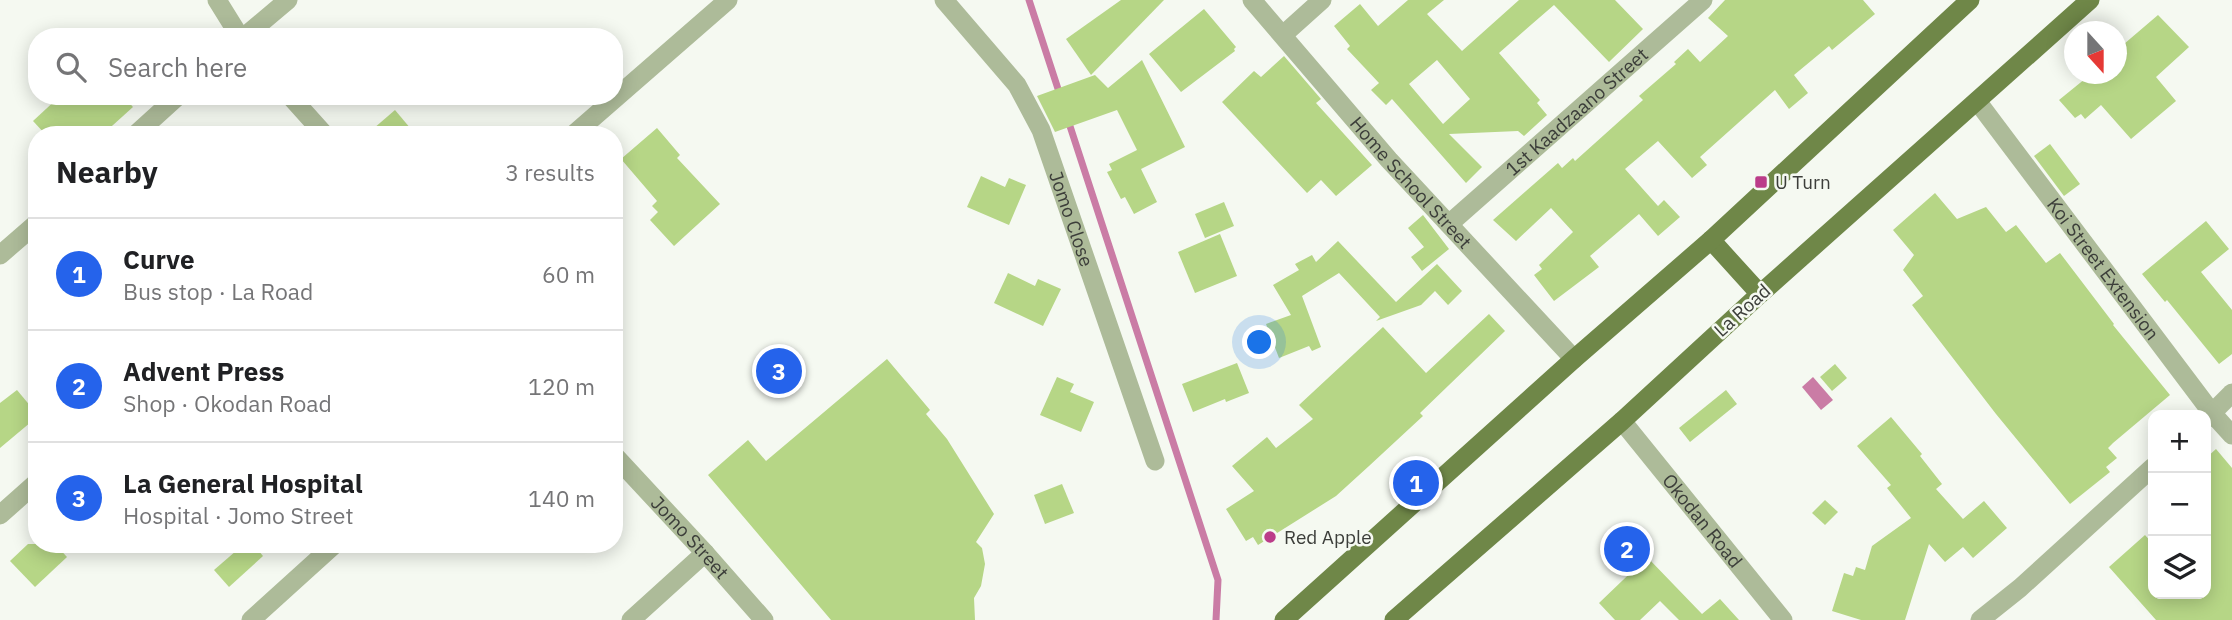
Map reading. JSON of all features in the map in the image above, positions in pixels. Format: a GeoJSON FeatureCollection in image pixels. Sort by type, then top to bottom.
{"type":"FeatureCollection","features":[{"type":"Feature","properties":{"kind":"main road"},"geometry":{"type":"LineString","coordinates":[[1284,620],[1574,359],[1711,240],[1970,0]]}},
{"type":"Feature","properties":{"kind":"main road","name":"La Road"},"geometry":{"type":"LineString","coordinates":[[1394,620],[1622,421],[1760,294],[2090,0]]}},
{"type":"Feature","properties":{"kind":"main road"},"geometry":{"type":"LineString","coordinates":[[1711,240],[1760,294]]}},
{"type":"Feature","properties":{"kind":"street"},"geometry":{"type":"LineString","coordinates":[[217,0],[236,28]]}},
{"type":"Feature","properties":{"kind":"street"},"geometry":{"type":"LineString","coordinates":[[253,28],[288,0]]}},
{"type":"Feature","properties":{"kind":"street"},"geometry":{"type":"LineString","coordinates":[[623,91],[728,0]]}},
{"type":"Feature","properties":{"kind":"street","name":"Jomo Close"},"geometry":{"type":"LineString","coordinates":[[944,0],[1017,85],[1041,130],[1156,461]]}},
{"type":"Feature","properties":{"kind":"street","name":"Home School Street"},"geometry":{"type":"LineString","coordinates":[[1252,0],[1389,160],[1574,359]]}},
{"type":"Feature","properties":{"kind":"street"},"geometry":{"type":"LineString","coordinates":[[1283,35],[1322,0]]}},
{"type":"Feature","properties":{"kind":"street","name":"1st Kaadzaano Street"},"geometry":{"type":"LineString","coordinates":[[1449,224],[1703,0]]}},
{"type":"Feature","properties":{"kind":"street","name":"Koi Street Extension"},"geometry":{"type":"LineString","coordinates":[[1977,102],[2205,410]]}},
{"type":"Feature","properties":{"kind":"street"},"geometry":{"type":"LineString","coordinates":[[145,126],[168,105]]}},
{"type":"Feature","properties":{"kind":"street"},"geometry":{"type":"LineString","coordinates":[[298,105],[317,126]]}},
{"type":"Feature","properties":{"kind":"street"},"geometry":{"type":"LineString","coordinates":[[583,126],[607,105]]}},
{"type":"Feature","properties":{"kind":"street"},"geometry":{"type":"LineString","coordinates":[[0,256],[28,231]]}},
{"type":"Feature","properties":{"kind":"street"},"geometry":{"type":"LineString","coordinates":[[2211,414],[2232,393]]}},
{"type":"Feature","properties":{"kind":"street","name":"Koi Street Extension"},"geometry":{"type":"LineString","coordinates":[[2211,418],[2232,435]]}},
{"type":"Feature","properties":{"kind":"street","name":"Okodan Road"},"geometry":{"type":"LineString","coordinates":[[1622,421],[1783,620]]}},
{"type":"Feature","properties":{"kind":"street","name":"Jomo Street"},"geometry":{"type":"LineString","coordinates":[[623,465],[764,620]]}},
{"type":"Feature","properties":{"kind":"street"},"geometry":{"type":"LineString","coordinates":[[1980,620],[2020,588],[2148,472]]}},
{"type":"Feature","properties":{"kind":"street"},"geometry":{"type":"LineString","coordinates":[[0,515],[28,490]]}},
{"type":"Feature","properties":{"kind":"street"},"geometry":{"type":"LineString","coordinates":[[251,620],[325,553]]}},
{"type":"Feature","properties":{"kind":"street"},"geometry":{"type":"LineString","coordinates":[[631,620],[705,553]]}},
{"type":"Feature","properties":{"kind":"shaded area"},"geometry":{"type":"Polygon","coordinates":[[[1813,377],[1833,400],[1821,410],[1802,387],[1813,377]]]}},
{"type":"Feature","properties":{"kind":"building"},"geometry":{"type":"Polygon","coordinates":[[[1121,0],[1164,0],[1091,75],[1066,39],[1121,0]]]}},
{"type":"Feature","properties":{"kind":"building"},"geometry":{"type":"Polygon","coordinates":[[[1408,0],[1444,0],[1427,14],[1462,51],[1519,0],[1615,0],[1643,29],[1609,62],[1554,5],[1532,24],[1499,53],[1540,100],[1537,103],[1547,115],[1524,136],[1518,131],[1449,134],[1482,167],[1466,183],[1392,99],[1386,105],[1371,90],[1379,83],[1347,49],[1350,46],[1334,26],[1360,4],[1378,26],[1408,0]],[[1437,60],[1409,84],[1443,124],[1470,99],[1437,60]]]}},
{"type":"Feature","properties":{"kind":"building"},"geometry":{"type":"Polygon","coordinates":[[[1725,0],[1863,0],[1875,14],[1832,50],[1829,46],[1794,75],[1808,93],[1789,109],[1775,90],[1700,157],[1707,165],[1692,178],[1658,141],[1625,169],[1658,206],[1664,200],[1680,217],[1658,236],[1639,214],[1590,256],[1599,267],[1554,301],[1534,275],[1542,269],[1539,265],[1573,232],[1551,208],[1516,241],[1493,220],[1558,163],[1562,168],[1573,158],[1575,161],[1643,100],[1639,96],[1676,64],[1674,62],[1688,49],[1700,62],[1728,36],[1708,18],[1725,0]]]}},
{"type":"Feature","properties":{"kind":"building"},"geometry":{"type":"Polygon","coordinates":[[[1204,9],[1236,47],[1235,51],[1181,92],[1149,54],[1204,9]]]}},
{"type":"Feature","properties":{"kind":"building"},"geometry":{"type":"Polygon","coordinates":[[[2158,15],[2189,47],[2156,77],[2176,101],[2131,139],[2101,105],[2085,119],[2081,114],[2075,118],[2059,100],[2079,84],[2127,84],[2127,41],[2158,15]]]}},
{"type":"Feature","properties":{"kind":"building"},"geometry":{"type":"Polygon","coordinates":[[[1284,56],[1321,99],[1316,103],[1372,165],[1336,196],[1321,180],[1307,193],[1222,102],[1254,71],[1261,77],[1284,56]]]}},
{"type":"Feature","properties":{"kind":"building"},"geometry":{"type":"Polygon","coordinates":[[[1142,60],[1185,147],[1141,169],[1157,202],[1134,214],[1125,197],[1121,199],[1107,172],[1112,170],[1109,164],[1137,150],[1117,110],[1055,132],[1037,96],[1095,75],[1108,88],[1142,60]]]}},
{"type":"Feature","properties":{"kind":"building"},"geometry":{"type":"Polygon","coordinates":[[[50,105],[133,107],[112,126],[38,126],[33,121],[50,105]]]}},
{"type":"Feature","properties":{"kind":"building"},"geometry":{"type":"Polygon","coordinates":[[[395,110],[408,126],[376,126],[395,110]]]}},
{"type":"Feature","properties":{"kind":"building"},"geometry":{"type":"Polygon","coordinates":[[[657,128],[680,155],[677,158],[720,204],[674,246],[650,220],[658,212],[652,206],[657,201],[623,161],[623,157],[657,128]]]}},
{"type":"Feature","properties":{"kind":"building"},"geometry":{"type":"Polygon","coordinates":[[[2050,144],[2080,184],[2064,196],[2034,156],[2050,144]]]}},
{"type":"Feature","properties":{"kind":"building"},"geometry":{"type":"Polygon","coordinates":[[[981,176],[1005,187],[1009,178],[1026,185],[1009,225],[967,207],[981,176]]]}},
{"type":"Feature","properties":{"kind":"building"},"geometry":{"type":"Polygon","coordinates":[[[1935,193],[1957,219],[1986,207],[2006,232],[2016,225],[2046,263],[2060,253],[2113,325],[2170,395],[2152,410],[2148,410],[2148,414],[2108,448],[2117,458],[2106,467],[2110,472],[2070,504],[1912,305],[1923,296],[1903,270],[1914,255],[1893,230],[1935,193]]]}},
{"type":"Feature","properties":{"kind":"building"},"geometry":{"type":"Polygon","coordinates":[[[1224,202],[1234,226],[1205,238],[1195,214],[1224,202]]]}},
{"type":"Feature","properties":{"kind":"building"},"geometry":{"type":"Polygon","coordinates":[[[1423,215],[1449,249],[1422,271],[1411,257],[1424,247],[1408,228],[1423,215]]]}},
{"type":"Feature","properties":{"kind":"building"},"geometry":{"type":"Polygon","coordinates":[[[2206,221],[2229,249],[2201,272],[2232,310],[2232,354],[2219,364],[2142,274],[2206,221]]]}},
{"type":"Feature","properties":{"kind":"building"},"geometry":{"type":"Polygon","coordinates":[[[1220,234],[1237,276],[1195,293],[1178,252],[1220,234]]]}},
{"type":"Feature","properties":{"kind":"building"},"geometry":{"type":"Polygon","coordinates":[[[1338,241],[1396,302],[1437,264],[1462,291],[1448,305],[1435,291],[1421,305],[1376,321],[1380,317],[1339,273],[1302,296],[1321,347],[1312,351],[1309,346],[1279,358],[1266,324],[1291,315],[1273,285],[1299,270],[1295,264],[1312,255],[1316,262],[1338,241]]]}},
{"type":"Feature","properties":{"kind":"building"},"geometry":{"type":"Polygon","coordinates":[[[1008,273],[1035,286],[1038,279],[1061,289],[1043,326],[994,303],[1008,273]]]}},
{"type":"Feature","properties":{"kind":"building"},"geometry":{"type":"Polygon","coordinates":[[[1489,314],[1505,331],[1420,413],[1423,416],[1336,496],[1258,545],[1253,537],[1246,541],[1226,509],[1254,491],[1232,466],[1267,437],[1276,448],[1313,419],[1299,405],[1383,327],[1426,373],[1489,314]]]}},
{"type":"Feature","properties":{"kind":"building"},"geometry":{"type":"Polygon","coordinates":[[[887,359],[930,410],[926,414],[947,439],[994,514],[976,542],[982,548],[985,564],[981,586],[974,598],[975,620],[831,620],[708,475],[748,440],[766,461],[887,359]]]}},
{"type":"Feature","properties":{"kind":"building"},"geometry":{"type":"Polygon","coordinates":[[[1237,363],[1249,393],[1193,412],[1182,384],[1237,363]]]}},
{"type":"Feature","properties":{"kind":"building"},"geometry":{"type":"Polygon","coordinates":[[[1835,364],[1847,378],[1832,391],[1820,377],[1835,364]]]}},
{"type":"Feature","properties":{"kind":"building"},"geometry":{"type":"Polygon","coordinates":[[[1057,377],[1074,384],[1070,392],[1094,402],[1081,432],[1040,415],[1057,377]]]}},
{"type":"Feature","properties":{"kind":"building"},"geometry":{"type":"Polygon","coordinates":[[[17,390],[28,403],[28,425],[0,448],[0,403],[17,390]]]}},
{"type":"Feature","properties":{"kind":"building"},"geometry":{"type":"Polygon","coordinates":[[[1726,390],[1737,404],[1690,442],[1679,428],[1726,390]]]}},
{"type":"Feature","properties":{"kind":"building"},"geometry":{"type":"Polygon","coordinates":[[[1891,417],[1922,454],[1920,456],[1942,484],[1936,489],[1963,519],[1984,501],[2007,528],[1973,558],[1963,547],[1945,562],[1929,544],[1905,620],[1861,620],[1832,611],[1844,573],[1853,576],[1856,567],[1865,570],[1872,546],[1911,518],[1887,488],[1891,485],[1857,446],[1891,417]]]}},
{"type":"Feature","properties":{"kind":"building"},"geometry":{"type":"Polygon","coordinates":[[[2216,449],[2232,468],[2232,620],[2156,620],[2109,567],[2145,535],[2148,538],[2148,599],[2211,599],[2211,454],[2216,449]]]}},
{"type":"Feature","properties":{"kind":"building"},"geometry":{"type":"Polygon","coordinates":[[[1062,484],[1074,513],[1045,524],[1034,495],[1062,484]]]}},
{"type":"Feature","properties":{"kind":"building"},"geometry":{"type":"Polygon","coordinates":[[[1825,500],[1838,512],[1825,525],[1812,513],[1825,500]]]}},
{"type":"Feature","properties":{"kind":"building"},"geometry":{"type":"Polygon","coordinates":[[[28,544],[28,553],[63,553],[67,557],[35,587],[10,561],[28,544]]]}},
{"type":"Feature","properties":{"kind":"building"},"geometry":{"type":"Polygon","coordinates":[[[234,553],[260,553],[263,556],[229,587],[214,570],[234,553]]]}},
{"type":"Feature","properties":{"kind":"building"},"geometry":{"type":"Polygon","coordinates":[[[1647,557],[1702,614],[1720,599],[1739,620],[1679,620],[1660,601],[1640,620],[1615,620],[1599,603],[1647,557]]]}},
{"type":"Feature","properties":{"kind":"waterway"},"geometry":{"type":"LineString","coordinates":[[1029,0],[1060,95]]}},
{"type":"Feature","properties":{"kind":"waterway"},"geometry":{"type":"LineString","coordinates":[[1068,120],[1218,580],[1216,620]]}},
{"type":"Feature","properties":{"kind":"place","name":"U Turn"},"geometry":{"type":"Point","coordinates":[1761,182]}},
{"type":"Feature","properties":{"kind":"place","name":"La General Hospital"},"geometry":{"type":"Point","coordinates":[779,371]}},
{"type":"Feature","properties":{"kind":"place","name":"Curve"},"geometry":{"type":"Point","coordinates":[1416,483]}},
{"type":"Feature","properties":{"kind":"place","name":"Red Apple"},"geometry":{"type":"Point","coordinates":[1270,537]}},
{"type":"Feature","properties":{"kind":"place","name":"Advent Press"},"geometry":{"type":"Point","coordinates":[1627,549]}}]}
